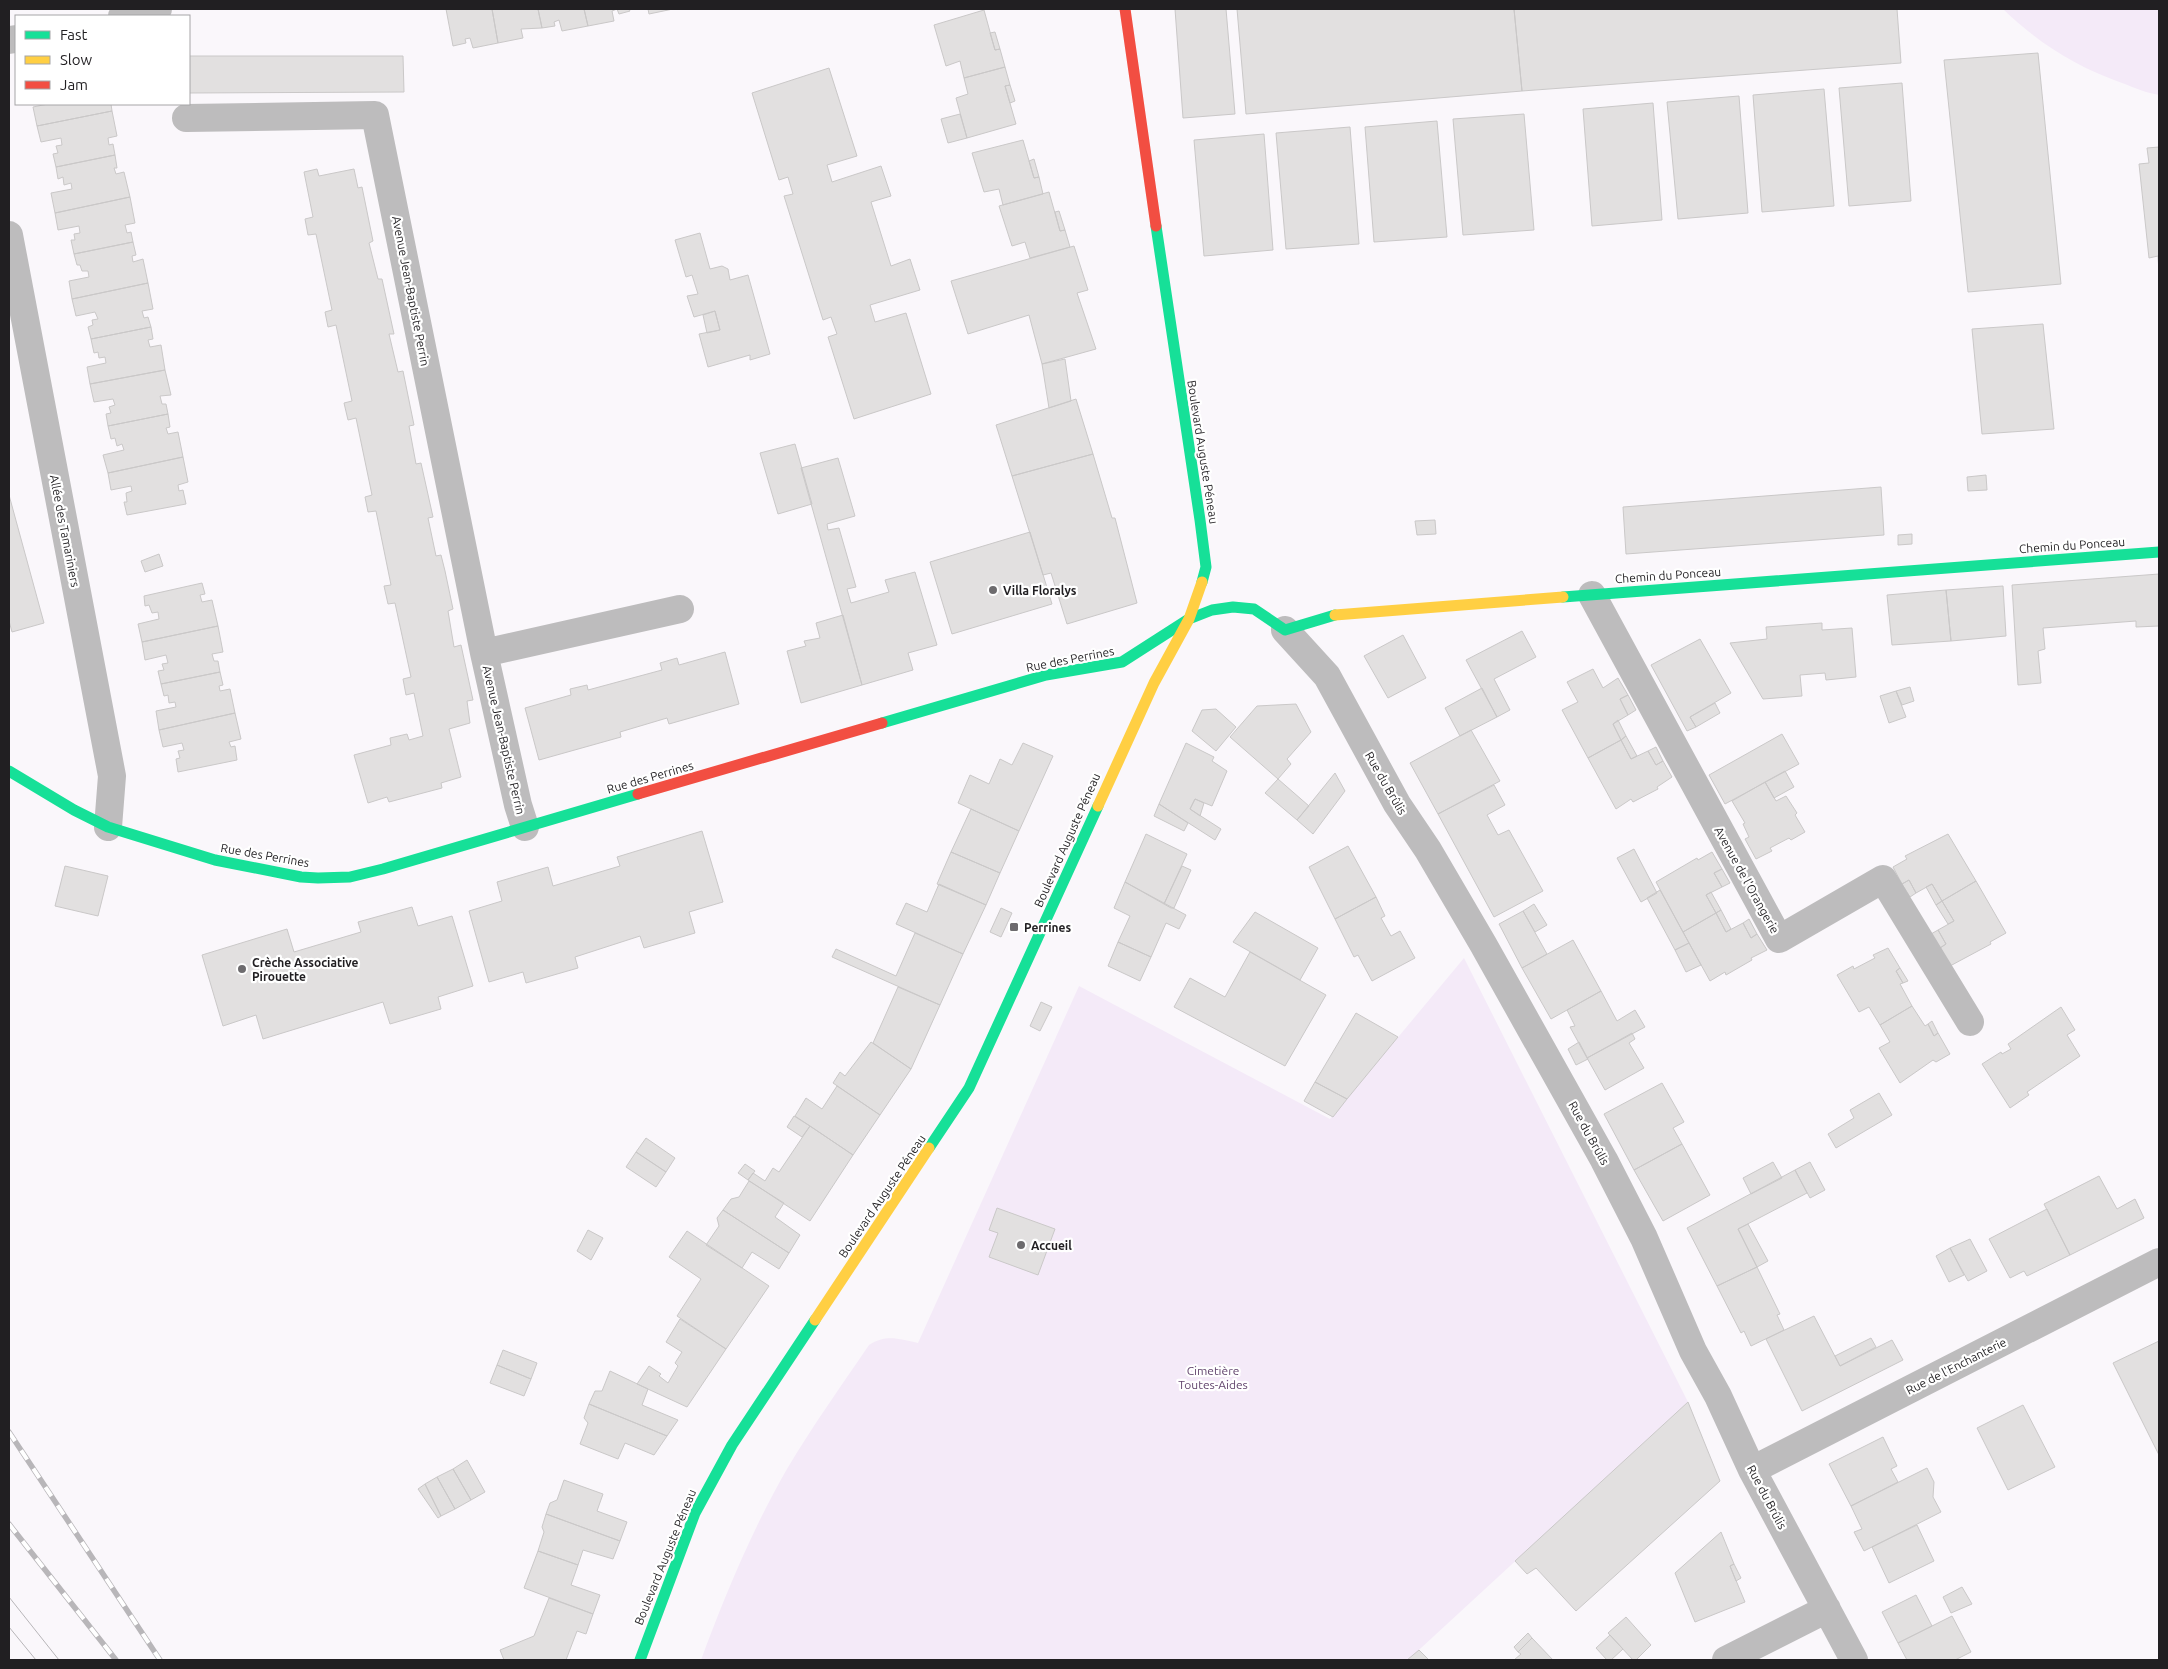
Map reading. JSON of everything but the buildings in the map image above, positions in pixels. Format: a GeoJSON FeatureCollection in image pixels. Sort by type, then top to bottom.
{"type":"FeatureCollection","features":[{"type":"Feature","properties":{"kind":"street"},"geometry":{"type":"LineString","coordinates":[[127,15],[158,9]]}},
{"type":"Feature","properties":{"kind":"street","name":"Boulevard Auguste Péneau"},"geometry":{"type":"LineString","coordinates":[[640,1660],[695,1513],[710,1482],[732,1445],[969,1088],[1138,719],[1171,650],[1189,619],[1199,595],[1206,567],[1125,9]]}},
{"type":"Feature","properties":{"kind":"street","name":"Avenue Jean-Baptiste Perrin"},"geometry":{"type":"LineString","coordinates":[[186,118],[376,115],[484,653],[518,806],[525,827]]}},
{"type":"Feature","properties":{"kind":"street","name":"Allée des Tamariniers"},"geometry":{"type":"LineString","coordinates":[[9,235],[112,776],[108,827]]}},
{"type":"Feature","properties":{"kind":"street","name":"Chemin du Ponceau"},"geometry":{"type":"LineString","coordinates":[[1285,630],[1328,615],[2159,552]]}},
{"type":"Feature","properties":{"kind":"street","name":"Avenue de l'Orangerie"},"geometry":{"type":"LineString","coordinates":[[1592,595],[1779,939],[1883,879],[1970,1022]]}},
{"type":"Feature","properties":{"kind":"street"},"geometry":{"type":"LineString","coordinates":[[1189,619],[1212,610],[1233,607],[1254,609],[1285,630]]}},
{"type":"Feature","properties":{"kind":"street","name":"Avenue Jean-Baptiste Perrin"},"geometry":{"type":"LineString","coordinates":[[484,653],[680,609]]}},
{"type":"Feature","properties":{"kind":"street","name":"Rue des Perrines"},"geometry":{"type":"LineString","coordinates":[[9,771],[74,810],[108,827],[215,860],[302,877],[350,877],[383,869],[1046,675],[1122,662],[1189,619]]}},
{"type":"Feature","properties":{"kind":"street","name":"Rue du Brûlis"},"geometry":{"type":"LineString","coordinates":[[1285,630],[1327,676],[1397,804],[1428,850],[1550,1060],[1644,1238],[1694,1352],[1718,1396],[1752,1470],[1854,1660]]}},
{"type":"Feature","properties":{"kind":"street","name":"Rue de l'Enchanterie"},"geometry":{"type":"LineString","coordinates":[[1752,1470],[2159,1262]]}},
{"type":"Feature","properties":{"kind":"street"},"geometry":{"type":"LineString","coordinates":[[1726,1660],[1827,1609]]}},
{"type":"Feature","properties":{"kind":"green space"},"geometry":{"type":"Polygon","coordinates":[[[2003,9],[2159,9],[2159,95],[2105,77],[2073,62],[2030,33],[2003,9]]]}},
{"type":"Feature","properties":{"kind":"green space","name":"Cimetière Toutes-Aides"},"geometry":{"type":"Polygon","coordinates":[[[1464,958],[1688,1402],[1408,1660],[701,1660],[740,1563],[774,1492],[806,1438],[869,1345],[887,1338],[918,1343],[1079,986],[1330,1119],[1464,958]]]}},
{"type":"Feature","properties":{"kind":"tram line"},"geometry":{"type":"LineString","coordinates":[[9,1597],[59,1660]]}},
{"type":"Feature","properties":{"kind":"tram line"},"geometry":{"type":"LineString","coordinates":[[9,1627],[36,1660]]}},
{"type":"Feature","properties":{"kind":"railway"},"geometry":{"type":"LineString","coordinates":[[9,1432],[160,1660]]}},
{"type":"Feature","properties":{"kind":"railway"},"geometry":{"type":"LineString","coordinates":[[9,1524],[116,1660]]}},
{"type":"Feature","properties":{"kind":"traffic: fast"},"geometry":{"type":"LineString","coordinates":[[1156,226],[1200,520],[1206,567],[1202,582]]}},
{"type":"Feature","properties":{"kind":"traffic: fast"},"geometry":{"type":"LineString","coordinates":[[1563,597],[2159,552]]}},
{"type":"Feature","properties":{"kind":"traffic: fast"},"geometry":{"type":"LineString","coordinates":[[882,723],[1046,675],[1122,662],[1189,619],[1212,610],[1233,607],[1254,609],[1285,630],[1335,615]]}},
{"type":"Feature","properties":{"kind":"traffic: fast"},"geometry":{"type":"LineString","coordinates":[[9,771],[74,810],[108,827],[215,860],[301,877],[318,878],[350,877],[383,869],[638,794]]}},
{"type":"Feature","properties":{"kind":"traffic: fast"},"geometry":{"type":"LineString","coordinates":[[929,1148],[969,1088],[1098,806]]}},
{"type":"Feature","properties":{"kind":"traffic: fast"},"geometry":{"type":"LineString","coordinates":[[640,1660],[695,1513],[732,1445],[815,1320]]}},
{"type":"Feature","properties":{"kind":"traffic: slow"},"geometry":{"type":"LineString","coordinates":[[1098,806],[1154,683],[1189,619],[1202,582]]}},
{"type":"Feature","properties":{"kind":"traffic: slow"},"geometry":{"type":"LineString","coordinates":[[1335,615],[1563,597]]}},
{"type":"Feature","properties":{"kind":"traffic: slow"},"geometry":{"type":"LineString","coordinates":[[815,1320],[929,1148]]}},
{"type":"Feature","properties":{"kind":"traffic: jam"},"geometry":{"type":"LineString","coordinates":[[1125,9],[1156,226]]}},
{"type":"Feature","properties":{"kind":"traffic: jam"},"geometry":{"type":"LineString","coordinates":[[638,794],[882,723]]}},
{"type":"Feature","properties":{"kind":"place","name":"Villa Floralys"},"geometry":{"type":"Point","coordinates":[993,590]}},
{"type":"Feature","properties":{"kind":"place","name":"Perrines"},"geometry":{"type":"Point","coordinates":[1014,927]}},
{"type":"Feature","properties":{"kind":"place","name":"Crèche Associative Pirouette"},"geometry":{"type":"Point","coordinates":[242,969]}},
{"type":"Feature","properties":{"kind":"place","name":"Accueil"},"geometry":{"type":"Point","coordinates":[1021,1245]}}]}
